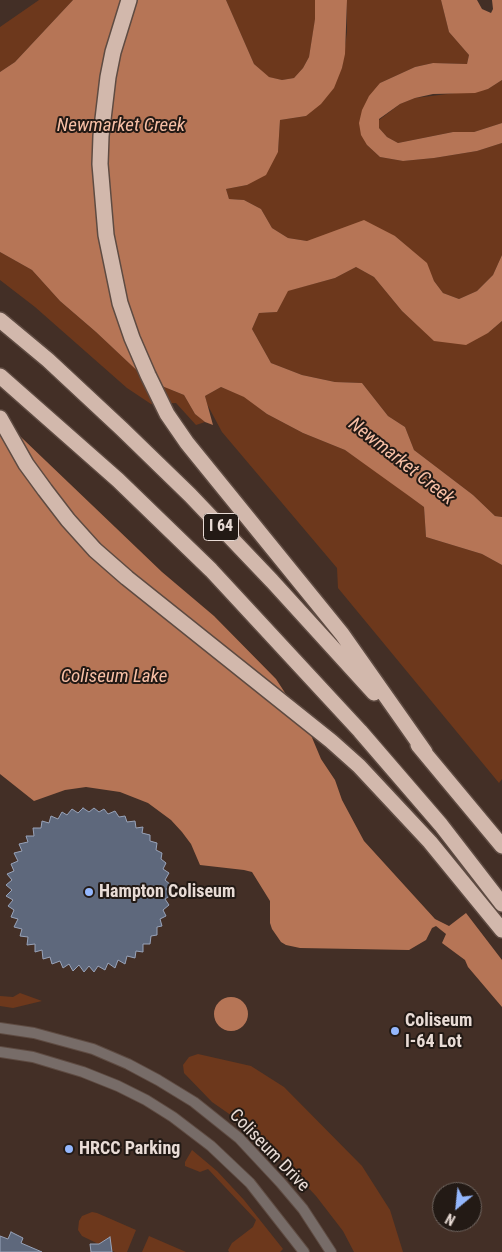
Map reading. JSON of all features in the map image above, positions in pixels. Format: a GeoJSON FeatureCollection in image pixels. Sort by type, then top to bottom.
{"type":"FeatureCollection","features":[{"type":"Feature","properties":{"kind":"highway"},"geometry":{"type":"LineString","coordinates":[[129,0],[113,52],[108,77],[101,136],[101,192],[106,235],[120,303],[142,360],[167,414],[204,465],[342,634],[425,752]]}},
{"type":"Feature","properties":{"kind":"highway","name":"I 64"},"geometry":{"type":"LineString","coordinates":[[0,320],[48,360],[102,410],[196,502],[272,581],[370,688],[502,846]]}},
{"type":"Feature","properties":{"kind":"highway","name":"I 64"},"geometry":{"type":"LineString","coordinates":[[0,376],[118,480],[211,570],[360,731],[441,825],[502,904]]}},
{"type":"Feature","properties":{"kind":"highway"},"geometry":{"type":"LineString","coordinates":[[0,418],[26,464],[68,520],[96,550],[127,578],[331,741],[385,792],[502,930]]}},
{"type":"Feature","properties":{"kind":"street","name":"Coliseum Drive"},"geometry":{"type":"LineString","coordinates":[[0,1028],[34,1033],[93,1050],[128,1064],[194,1102],[239,1138],[281,1182],[308,1217],[331,1252]]}},
{"type":"Feature","properties":{"kind":"street","name":"Coliseum Drive"},"geometry":{"type":"LineString","coordinates":[[0,1052],[52,1062],[83,1072],[118,1086],[146,1100],[173,1117],[211,1146],[250,1183],[304,1252]]}},
{"type":"Feature","properties":{"kind":"shaded area"},"geometry":{"type":"Polygon","coordinates":[[[39,0],[73,0],[15,62],[0,72],[0,27],[39,0]]]}},
{"type":"Feature","properties":{"kind":"shaded area"},"geometry":{"type":"Polygon","coordinates":[[[226,0],[315,0],[315,20],[309,57],[303,68],[294,78],[282,80],[268,77],[254,64],[226,0]]]}},
{"type":"Feature","properties":{"kind":"shaded area"},"geometry":{"type":"Polygon","coordinates":[[[347,0],[441,0],[449,32],[469,55],[467,64],[433,63],[415,67],[380,83],[367,145],[380,157],[403,161],[434,158],[477,151],[502,143],[502,255],[493,275],[477,291],[459,299],[443,293],[434,281],[426,263],[395,236],[307,241],[288,238],[272,228],[261,209],[244,200],[229,199],[226,189],[247,185],[278,152],[280,120],[306,116],[342,68],[347,32],[347,0]]]}},
{"type":"Feature","properties":{"kind":"shaded area"},"geometry":{"type":"Polygon","coordinates":[[[502,80],[502,123],[474,132],[453,132],[398,143],[387,137],[379,128],[379,120],[400,104],[415,98],[488,89],[502,80]]]}},
{"type":"Feature","properties":{"kind":"shaded area"},"geometry":{"type":"Polygon","coordinates":[[[0,252],[32,270],[60,301],[147,380],[184,395],[195,414],[205,422],[196,425],[176,403],[151,404],[127,388],[35,307],[0,280],[0,252]]]}},
{"type":"Feature","properties":{"kind":"shaded area"},"geometry":{"type":"Polygon","coordinates":[[[356,267],[374,277],[402,311],[435,341],[488,333],[502,321],[502,517],[495,516],[473,495],[414,450],[405,427],[388,416],[362,383],[335,382],[302,375],[271,363],[252,329],[259,313],[277,312],[287,291],[335,278],[356,267]]]}},
{"type":"Feature","properties":{"kind":"shaded area"},"geometry":{"type":"Polygon","coordinates":[[[221,387],[245,397],[267,414],[303,433],[345,450],[387,479],[424,507],[426,537],[482,554],[502,565],[502,779],[499,783],[338,588],[337,568],[222,432],[207,404],[205,396],[221,387]]]}},
{"type":"Feature","properties":{"kind":"shaded area"},"geometry":{"type":"Polygon","coordinates":[[[20,993],[42,1001],[13,1008],[0,1006],[0,996],[13,997],[20,993]]]}},
{"type":"Feature","properties":{"kind":"shaded area"},"geometry":{"type":"Polygon","coordinates":[[[198,1054],[251,1066],[284,1087],[362,1166],[390,1210],[403,1252],[354,1252],[343,1231],[316,1196],[286,1164],[248,1127],[212,1102],[184,1073],[183,1065],[189,1057],[198,1054]]]}},
{"type":"Feature","properties":{"kind":"shaded area"},"geometry":{"type":"Polygon","coordinates":[[[192,1150],[217,1171],[244,1200],[283,1249],[280,1252],[229,1252],[228,1250],[232,1243],[253,1227],[256,1220],[208,1169],[200,1172],[185,1166],[185,1162],[192,1150]]]}},
{"type":"Feature","properties":{"kind":"shaded area"},"geometry":{"type":"Polygon","coordinates":[[[92,1212],[136,1230],[127,1252],[115,1252],[82,1236],[78,1230],[79,1221],[82,1216],[92,1212]]]}},
{"type":"Feature","properties":{"kind":"shaded area"},"geometry":{"type":"Polygon","coordinates":[[[149,1236],[186,1252],[142,1252],[149,1236]]]}},
{"type":"Feature","properties":{"kind":"water","name":"Newmarket Creek"},"geometry":{"type":"Polygon","coordinates":[[[73,0],[226,0],[254,64],[269,77],[282,80],[294,78],[303,68],[309,57],[315,19],[315,0],[347,0],[345,54],[334,88],[321,104],[306,116],[280,120],[278,152],[266,175],[247,185],[226,189],[229,199],[244,200],[261,209],[272,228],[288,238],[307,241],[364,220],[395,236],[427,263],[434,281],[443,293],[459,299],[477,291],[493,275],[502,255],[502,321],[488,333],[466,345],[434,341],[402,311],[374,277],[356,267],[335,278],[288,291],[277,312],[259,313],[252,329],[271,363],[302,375],[335,382],[362,383],[388,416],[405,427],[414,450],[473,495],[495,516],[502,517],[502,565],[482,554],[426,537],[424,507],[345,450],[303,433],[267,414],[244,397],[221,387],[205,396],[213,425],[205,422],[195,414],[184,395],[147,380],[60,301],[32,270],[0,252],[0,72],[15,62],[73,0]]]}},
{"type":"Feature","properties":{"kind":"water"},"geometry":{"type":"Polygon","coordinates":[[[441,0],[477,0],[482,9],[491,13],[493,9],[492,0],[502,0],[502,80],[488,89],[475,93],[433,94],[415,98],[400,104],[379,119],[379,128],[387,137],[398,143],[453,132],[474,132],[502,123],[502,143],[477,151],[434,158],[403,161],[380,157],[367,145],[361,135],[359,123],[362,110],[369,96],[380,83],[415,67],[433,63],[467,64],[469,55],[449,32],[441,0]]]}},
{"type":"Feature","properties":{"kind":"water","name":"Coliseum Lake"},"geometry":{"type":"Polygon","coordinates":[[[0,417],[162,572],[214,616],[276,679],[308,728],[321,759],[335,780],[342,800],[364,841],[435,919],[449,926],[466,913],[502,960],[502,1007],[468,967],[465,960],[442,943],[446,934],[436,926],[432,928],[426,940],[409,950],[300,948],[286,945],[281,942],[272,929],[270,923],[270,901],[252,872],[200,865],[191,844],[182,832],[171,820],[148,803],[120,792],[86,787],[65,790],[34,801],[0,774],[0,417]]]}},
{"type":"Feature","properties":{"kind":"water"},"geometry":{"type":"Polygon","coordinates":[[[231,997],[243,1002],[248,1014],[243,1026],[231,1031],[219,1026],[214,1014],[219,1002],[231,997]]]}},
{"type":"Feature","properties":{"kind":"building","name":"Hampton Coliseum"},"geometry":{"type":"Polygon","coordinates":[[[83,808],[89,812],[94,808],[99,812],[104,809],[108,814],[115,811],[119,817],[125,816],[127,822],[135,821],[136,828],[143,827],[142,833],[150,835],[150,841],[157,843],[156,850],[162,853],[161,859],[166,863],[163,869],[169,873],[165,880],[171,885],[166,889],[171,895],[165,899],[169,905],[163,910],[166,916],[160,919],[162,926],[157,927],[157,935],[151,936],[150,944],[143,944],[143,952],[136,951],[135,958],[127,956],[125,964],[118,960],[115,968],[108,963],[105,970],[98,966],[94,972],[89,966],[84,972],[79,965],[73,971],[69,964],[63,968],[60,961],[52,964],[50,957],[43,959],[42,950],[35,952],[35,944],[27,945],[28,937],[20,936],[22,929],[14,927],[18,919],[11,917],[14,910],[8,906],[13,900],[6,896],[12,890],[6,885],[12,880],[7,874],[14,871],[11,864],[18,861],[14,853],[22,851],[19,844],[28,842],[26,836],[34,836],[33,828],[41,828],[42,821],[49,823],[51,816],[58,819],[62,812],[67,815],[72,809],[78,813],[83,808]]]}},
{"type":"Feature","properties":{"kind":"building"},"geometry":{"type":"Polygon","coordinates":[[[11,1232],[23,1238],[21,1243],[42,1252],[0,1252],[0,1236],[8,1239],[11,1232]]]}},
{"type":"Feature","properties":{"kind":"building"},"geometry":{"type":"Polygon","coordinates":[[[110,1237],[112,1252],[91,1252],[90,1244],[99,1244],[110,1237]]]}},
{"type":"Feature","properties":{"kind":"place","name":"Hampton Coliseum"},"geometry":{"type":"Point","coordinates":[89,892]}},
{"type":"Feature","properties":{"kind":"place","name":"Coliseum I-64 Lot"},"geometry":{"type":"Point","coordinates":[395,1031]}},
{"type":"Feature","properties":{"kind":"place","name":"HRCC Parking"},"geometry":{"type":"Point","coordinates":[69,1149]}}]}
